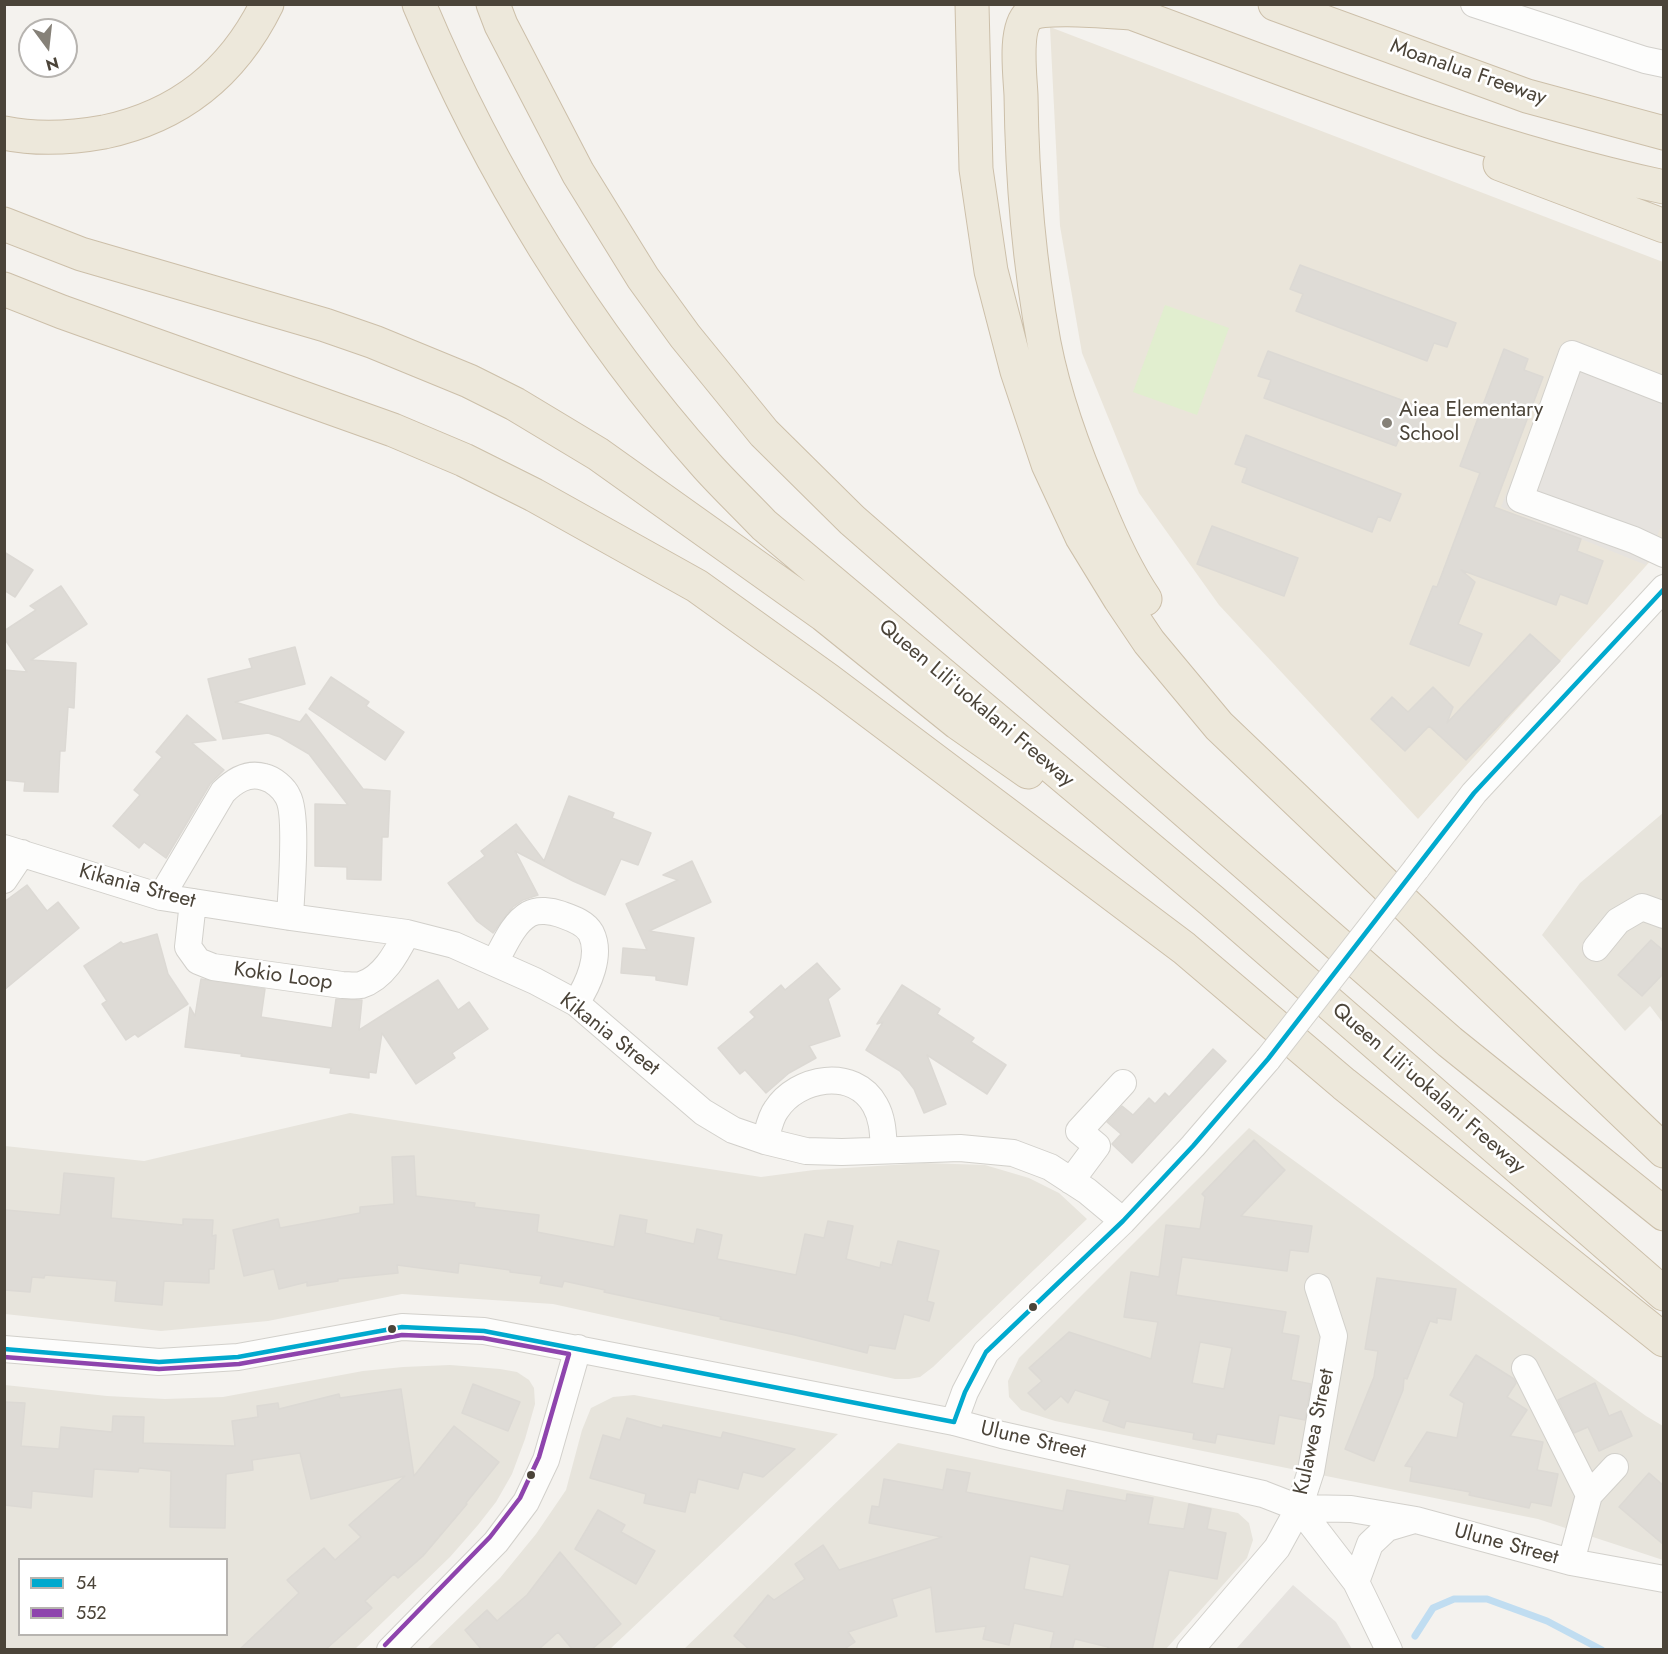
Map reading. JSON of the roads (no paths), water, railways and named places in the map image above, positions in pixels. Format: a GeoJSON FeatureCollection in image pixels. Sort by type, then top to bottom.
{"type":"FeatureCollection","features":[{"type":"Feature","properties":{"kind":"highway"},"geometry":{"type":"LineString","coordinates":[[4,133],[55,139],[89,135],[156,117],[186,100],[213,79],[234,57],[254,30],[267,4]]}},
{"type":"Feature","properties":{"kind":"highway","name":"Queen Liliʻuokalani Freeway"},"geometry":{"type":"LineString","coordinates":[[419,4],[484,142],[548,254],[610,345],[707,466],[764,525],[1212,901],[1664,1294]]}},
{"type":"Feature","properties":{"kind":"highway"},"geometry":{"type":"LineString","coordinates":[[493,4],[501,25],[578,173],[643,278],[685,336],[764,433],[852,520],[1450,1042],[1664,1214]]}},
{"type":"Feature","properties":{"kind":"highway"},"geometry":{"type":"LineString","coordinates":[[517,4],[578,173]]}},
{"type":"Feature","properties":{"kind":"highway","name":"Moanalua Freeway"},"geometry":{"type":"LineString","coordinates":[[1275,4],[1527,96],[1664,134]]}},
{"type":"Feature","properties":{"kind":"highway"},"geometry":{"type":"LineString","coordinates":[[1302,4],[1354,33]]}},
{"type":"Feature","properties":{"kind":"highway"},"geometry":{"type":"LineString","coordinates":[[1410,909],[1292,770],[1198,672],[1137,588],[1109,533],[1065,420],[1044,343],[1026,199],[1021,107],[1021,33],[1024,21],[1030,14],[1048,9],[1120,9],[1326,85],[1498,143],[1605,174],[1664,187]]}},
{"type":"Feature","properties":{"kind":"highway"},"geometry":{"type":"LineString","coordinates":[[971,15],[976,169],[991,271],[1017,370],[1045,454],[1082,537],[1149,642],[1219,726],[1664,1151]]}},
{"type":"Feature","properties":{"kind":"highway"},"geometry":{"type":"LineString","coordinates":[[1326,85],[1492,161],[1664,226]]}},
{"type":"Feature","properties":{"kind":"highway"},"geometry":{"type":"LineString","coordinates":[[4,224],[81,254],[374,342],[469,381],[515,404],[637,482],[824,615],[957,723],[1212,901]]}},
{"type":"Feature","properties":{"kind":"highway"},"geometry":{"type":"LineString","coordinates":[[4,289],[393,430],[464,460],[534,495],[697,585],[828,680],[1184,948],[1344,1084],[1664,1340]]}},
{"type":"Feature","properties":{"kind":"street"},"geometry":{"type":"LineString","coordinates":[[1474,4],[1645,60],[1664,64]]}},
{"type":"Feature","properties":{"kind":"street"},"geometry":{"type":"LineString","coordinates":[[1664,390],[1572,354],[1520,499],[1634,540],[1664,554]]}},
{"type":"Feature","properties":{"kind":"street"},"geometry":{"type":"LineString","coordinates":[[954,1422],[965,1392],[986,1352],[1123,1221],[1194,1146],[1268,1059],[1474,793],[1664,588]]}},
{"type":"Feature","properties":{"kind":"street"},"geometry":{"type":"LineString","coordinates":[[161,897],[223,792],[234,782],[250,775],[265,777],[278,784],[289,798],[293,819],[290,917]]}},
{"type":"Feature","properties":{"kind":"street"},"geometry":{"type":"LineString","coordinates":[[4,880],[13,850]]}},
{"type":"Feature","properties":{"kind":"street","name":"Kikania Street"},"geometry":{"type":"LineString","coordinates":[[13,850],[161,897],[407,933],[454,945],[495,962],[576,1003],[703,1112],[733,1130],[806,1151],[960,1148],[1013,1153],[1050,1167],[1087,1191],[1123,1221]]}},
{"type":"Feature","properties":{"kind":"street","name":"Kokio Loop"},"geometry":{"type":"LineString","coordinates":[[193,902],[188,947],[198,961],[213,968],[342,985],[361,985],[376,976],[394,958],[407,933]]}},
{"type":"Feature","properties":{"kind":"street"},"geometry":{"type":"LineString","coordinates":[[1596,948],[1618,921],[1642,908],[1664,915]]}},
{"type":"Feature","properties":{"kind":"street"},"geometry":{"type":"LineString","coordinates":[[495,962],[517,924],[531,912],[551,910],[579,922],[591,933],[595,951],[588,984],[576,1003]]}},
{"type":"Feature","properties":{"kind":"street"},"geometry":{"type":"LineString","coordinates":[[765,1141],[776,1110],[795,1090],[817,1081],[839,1080],[860,1088],[874,1103],[883,1124],[884,1150]]}},
{"type":"Feature","properties":{"kind":"street"},"geometry":{"type":"LineString","coordinates":[[1071,1181],[1097,1146],[1079,1131],[1123,1083]]}},
{"type":"Feature","properties":{"kind":"street","name":"Kulawea Street"},"geometry":{"type":"LineString","coordinates":[[1190,1650],[1277,1548],[1299,1508],[1311,1471],[1334,1336],[1318,1287]]}},
{"type":"Feature","properties":{"kind":"street","name":"Ulune Street"},"geometry":{"type":"LineString","coordinates":[[4,1349],[159,1362],[238,1357],[402,1327],[484,1331],[954,1422],[1263,1494],[1299,1508],[1351,1509],[1416,1520],[1572,1562],[1664,1579]]}},
{"type":"Feature","properties":{"kind":"street"},"geometry":{"type":"LineString","coordinates":[[390,1650],[496,1542],[526,1502],[546,1460],[578,1348]]}},
{"type":"Feature","properties":{"kind":"street"},"geometry":{"type":"LineString","coordinates":[[1526,1368],[1589,1495]]}},
{"type":"Feature","properties":{"kind":"street"},"geometry":{"type":"LineString","coordinates":[[1572,1562],[1589,1495],[1615,1467]]}},
{"type":"Feature","properties":{"kind":"street"},"geometry":{"type":"LineString","coordinates":[[1299,1508],[1356,1582],[1389,1650]]}},
{"type":"Feature","properties":{"kind":"street"},"geometry":{"type":"LineString","coordinates":[[1356,1582],[1370,1544],[1387,1528],[1416,1520]]}},
{"type":"Feature","properties":{"kind":"waterway"},"geometry":{"type":"LineString","coordinates":[[1415,1636],[1433,1608],[1454,1599],[1487,1599],[1547,1621],[1602,1650]]}},
{"type":"Feature","properties":{"kind":"place","name":"Aiea Elementary School"},"geometry":{"type":"Point","coordinates":[1387,423]}}]}
